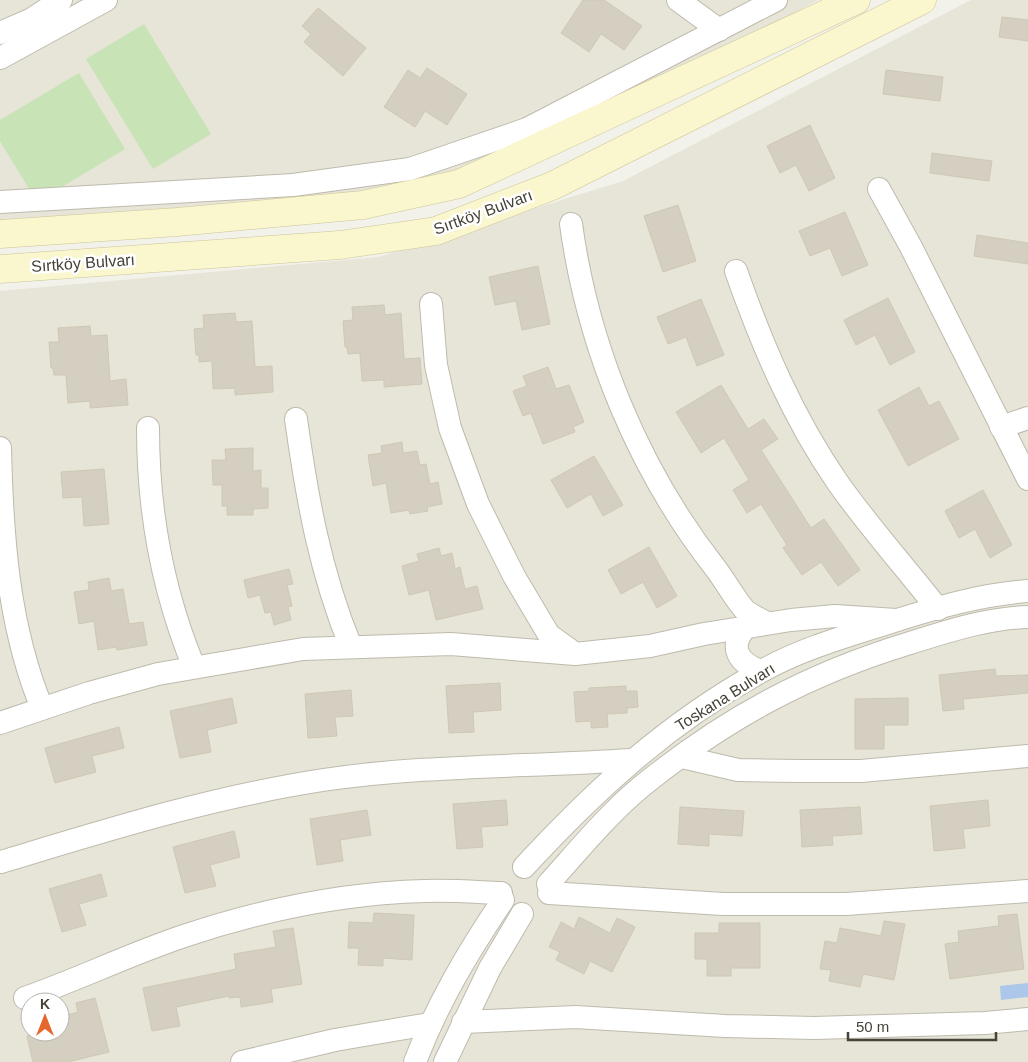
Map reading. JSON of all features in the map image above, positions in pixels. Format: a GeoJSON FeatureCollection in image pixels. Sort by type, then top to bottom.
{"type":"FeatureCollection","features":[{"type":"Feature","properties":{"kind":"main road"},"geometry":{"type":"LineString","coordinates":[[0,234],[177,222],[363,205],[459,184],[856,0]]}},
{"type":"Feature","properties":{"kind":"main road","name":"Sırtköy Bulvarı"},"geometry":{"type":"LineString","coordinates":[[0,269],[340,245],[436,230],[561,182],[922,0]]}},
{"type":"Feature","properties":{"kind":"main road"},"geometry":{"type":"LineString","coordinates":[[545,145],[561,182]]}},
{"type":"Feature","properties":{"kind":"main road"},"geometry":{"type":"LineString","coordinates":[[285,212],[286,248]]}},
{"type":"Feature","properties":{"kind":"street"},"geometry":{"type":"LineString","coordinates":[[0,33],[32,19],[61,0]]}},
{"type":"Feature","properties":{"kind":"street"},"geometry":{"type":"LineString","coordinates":[[0,58],[106,0]]}},
{"type":"Feature","properties":{"kind":"street"},"geometry":{"type":"LineString","coordinates":[[678,0],[719,30]]}},
{"type":"Feature","properties":{"kind":"street"},"geometry":{"type":"LineString","coordinates":[[0,202],[293,185],[410,169],[527,130],[776,0]]}},
{"type":"Feature","properties":{"kind":"street"},"geometry":{"type":"LineString","coordinates":[[878,189],[911,247],[1028,479]]}},
{"type":"Feature","properties":{"kind":"street"},"geometry":{"type":"LineString","coordinates":[[571,224],[577,268],[590,320],[611,380],[654,476],[681,521],[756,625]]}},
{"type":"Feature","properties":{"kind":"street"},"geometry":{"type":"LineString","coordinates":[[736,271],[775,373],[818,452],[844,490],[938,608]]}},
{"type":"Feature","properties":{"kind":"street"},"geometry":{"type":"LineString","coordinates":[[431,304],[436,365],[450,428],[478,504],[514,576],[549,635],[575,654]]}},
{"type":"Feature","properties":{"kind":"street"},"geometry":{"type":"LineString","coordinates":[[1001,427],[1028,418]]}},
{"type":"Feature","properties":{"kind":"street"},"geometry":{"type":"LineString","coordinates":[[296,419],[308,503],[321,562],[351,647]]}},
{"type":"Feature","properties":{"kind":"street"},"geometry":{"type":"LineString","coordinates":[[148,428],[148,470],[155,532],[163,573],[178,628],[194,667]]}},
{"type":"Feature","properties":{"kind":"street"},"geometry":{"type":"LineString","coordinates":[[0,448],[1,497],[13,608],[26,671],[42,708]]}},
{"type":"Feature","properties":{"kind":"street","name":"Toskana Bulvarı"},"geometry":{"type":"LineString","coordinates":[[415,1062],[429,1024],[502,897],[504,878],[509,872],[524,866],[574,814],[631,760],[700,709],[761,671],[842,637],[896,620],[938,608],[1028,591]]}},
{"type":"Feature","properties":{"kind":"street"},"geometry":{"type":"LineString","coordinates":[[0,723],[97,690],[194,667],[303,649],[452,644],[575,654],[650,646],[756,625],[835,616],[896,620]]}},
{"type":"Feature","properties":{"kind":"street","name":"Toskana Bulvarı"},"geometry":{"type":"LineString","coordinates":[[522,914],[537,911],[543,906],[548,888],[596,831],[642,787],[725,726],[783,692],[856,659],[979,623],[1028,617]]}},
{"type":"Feature","properties":{"kind":"street"},"geometry":{"type":"LineString","coordinates":[[756,625],[737,637],[736,648],[742,660],[750,667],[761,671]]}},
{"type":"Feature","properties":{"kind":"street"},"geometry":{"type":"LineString","coordinates":[[682,757],[738,770],[861,771],[1028,756]]}},
{"type":"Feature","properties":{"kind":"street"},"geometry":{"type":"LineString","coordinates":[[1,862],[135,821],[197,805],[324,780],[454,767],[575,764],[631,760]]}},
{"type":"Feature","properties":{"kind":"street"},"geometry":{"type":"LineString","coordinates":[[524,866],[539,871],[548,888],[723,904],[846,904],[1028,891]]}},
{"type":"Feature","properties":{"kind":"street"},"geometry":{"type":"LineString","coordinates":[[42,992],[182,936],[240,918],[308,902],[426,891],[502,897],[508,907],[522,914],[490,968],[445,1062]]}},
{"type":"Feature","properties":{"kind":"street"},"geometry":{"type":"LineString","coordinates":[[463,1022],[575,1017],[725,1026],[814,1028],[1028,1020]]}},
{"type":"Feature","properties":{"kind":"street"},"geometry":{"type":"LineString","coordinates":[[242,1062],[335,1040],[429,1024]]}},
{"type":"Feature","properties":{"kind":"shaded area"},"geometry":{"type":"Polygon","coordinates":[[[0,0],[818,0],[717,56],[462,178],[351,198],[110,219],[0,220],[0,0]]]}},
{"type":"Feature","properties":{"kind":"shaded area"},"geometry":{"type":"Polygon","coordinates":[[[971,0],[1028,0],[1028,1062],[0,1062],[0,291],[379,257],[623,181],[971,0]]]}},
{"type":"Feature","properties":{"kind":"green space"},"geometry":{"type":"Polygon","coordinates":[[[144,24],[211,134],[153,169],[86,59],[144,24]]]}},
{"type":"Feature","properties":{"kind":"green space"},"geometry":{"type":"Polygon","coordinates":[[[79,73],[125,149],[37,202],[0,141],[0,120],[79,73]]]}},
{"type":"Feature","properties":{"kind":"water"},"geometry":{"type":"Polygon","coordinates":[[[1028,983],[1028,997],[1001,1000],[1000,986],[1028,983]]]}},
{"type":"Feature","properties":{"kind":"building"},"geometry":{"type":"Polygon","coordinates":[[[583,0],[604,0],[642,26],[624,50],[601,34],[589,52],[561,33],[583,0]]]}},
{"type":"Feature","properties":{"kind":"building"},"geometry":{"type":"Polygon","coordinates":[[[318,8],[366,48],[343,76],[304,42],[311,34],[302,26],[318,8]]]}},
{"type":"Feature","properties":{"kind":"building"},"geometry":{"type":"Polygon","coordinates":[[[1002,17],[1028,20],[1028,41],[999,37],[1002,17]]]}},
{"type":"Feature","properties":{"kind":"building"},"geometry":{"type":"Polygon","coordinates":[[[427,68],[467,94],[447,125],[425,111],[415,127],[384,107],[408,70],[420,78],[427,68]]]}},
{"type":"Feature","properties":{"kind":"building"},"geometry":{"type":"Polygon","coordinates":[[[886,70],[943,77],[940,101],[883,94],[886,70]]]}},
{"type":"Feature","properties":{"kind":"building"},"geometry":{"type":"Polygon","coordinates":[[[810,125],[835,178],[809,191],[796,165],[780,173],[767,146],[810,125]]]}},
{"type":"Feature","properties":{"kind":"building"},"geometry":{"type":"Polygon","coordinates":[[[932,153],[992,161],[989,181],[930,173],[932,153]]]}},
{"type":"Feature","properties":{"kind":"building"},"geometry":{"type":"Polygon","coordinates":[[[678,205],[696,261],[663,272],[644,216],[678,205]]]}},
{"type":"Feature","properties":{"kind":"building"},"geometry":{"type":"Polygon","coordinates":[[[845,212],[868,265],[842,276],[830,248],[810,256],[799,231],[845,212]]]}},
{"type":"Feature","properties":{"kind":"building"},"geometry":{"type":"Polygon","coordinates":[[[977,235],[1028,243],[1028,264],[974,256],[977,235]]]}},
{"type":"Feature","properties":{"kind":"building"},"geometry":{"type":"Polygon","coordinates":[[[538,266],[550,324],[522,330],[516,301],[495,305],[489,277],[538,266]]]}},
{"type":"Feature","properties":{"kind":"building"},"geometry":{"type":"Polygon","coordinates":[[[888,298],[915,352],[890,365],[875,335],[856,345],[844,320],[888,298]]]}},
{"type":"Feature","properties":{"kind":"building"},"geometry":{"type":"Polygon","coordinates":[[[701,299],[724,355],[697,366],[686,337],[668,344],[657,317],[701,299]]]}},
{"type":"Feature","properties":{"kind":"building"},"geometry":{"type":"Polygon","coordinates":[[[384,305],[385,315],[401,313],[404,359],[420,358],[422,384],[384,387],[384,380],[362,381],[360,353],[348,354],[347,347],[345,347],[343,321],[353,320],[352,307],[384,305]]]}},
{"type":"Feature","properties":{"kind":"building"},"geometry":{"type":"Polygon","coordinates":[[[235,313],[236,322],[252,321],[255,367],[272,366],[273,392],[235,395],[235,388],[213,389],[212,361],[199,362],[199,355],[196,355],[194,329],[204,328],[203,315],[235,313]]]}},
{"type":"Feature","properties":{"kind":"building"},"geometry":{"type":"Polygon","coordinates":[[[90,326],[91,336],[107,335],[110,381],[126,379],[128,405],[90,408],[90,401],[68,403],[66,375],[54,375],[53,368],[51,368],[49,342],[59,342],[58,328],[90,326]]]}},
{"type":"Feature","properties":{"kind":"building"},"geometry":{"type":"Polygon","coordinates":[[[548,367],[556,389],[569,385],[584,422],[573,427],[575,432],[543,444],[531,413],[523,416],[513,391],[527,386],[523,376],[548,367]]]}},
{"type":"Feature","properties":{"kind":"building"},"geometry":{"type":"Polygon","coordinates":[[[721,385],[748,429],[764,419],[778,439],[761,450],[811,528],[824,519],[860,570],[838,586],[821,562],[802,575],[783,548],[787,545],[761,504],[747,513],[733,490],[749,480],[724,438],[701,453],[676,412],[721,385]]]}},
{"type":"Feature","properties":{"kind":"building"},"geometry":{"type":"Polygon","coordinates":[[[919,387],[929,406],[939,401],[959,439],[908,466],[878,410],[919,387]]]}},
{"type":"Feature","properties":{"kind":"building"},"geometry":{"type":"Polygon","coordinates":[[[402,442],[403,453],[417,451],[420,465],[426,464],[430,484],[438,482],[442,504],[427,507],[428,511],[410,514],[409,510],[391,513],[386,483],[373,486],[368,455],[382,453],[381,446],[402,442]]]}},
{"type":"Feature","properties":{"kind":"building"},"geometry":{"type":"Polygon","coordinates":[[[253,448],[253,471],[261,470],[261,488],[268,488],[268,508],[253,509],[253,515],[227,515],[227,506],[222,506],[222,485],[213,485],[212,460],[226,460],[225,449],[253,448]]]}},
{"type":"Feature","properties":{"kind":"building"},"geometry":{"type":"Polygon","coordinates":[[[594,456],[623,505],[603,516],[591,494],[567,508],[551,480],[594,456]]]}},
{"type":"Feature","properties":{"kind":"building"},"geometry":{"type":"Polygon","coordinates":[[[104,469],[109,524],[84,526],[82,497],[63,498],[61,472],[104,469]]]}},
{"type":"Feature","properties":{"kind":"building"},"geometry":{"type":"Polygon","coordinates":[[[983,490],[1012,545],[990,558],[975,529],[959,538],[945,511],[983,490]]]}},
{"type":"Feature","properties":{"kind":"building"},"geometry":{"type":"Polygon","coordinates":[[[649,547],[677,596],[657,608],[643,582],[621,594],[608,570],[649,547]]]}},
{"type":"Feature","properties":{"kind":"building"},"geometry":{"type":"Polygon","coordinates":[[[439,548],[441,556],[452,553],[455,569],[460,567],[465,589],[477,586],[483,609],[436,620],[429,590],[409,595],[402,566],[419,561],[417,554],[439,548]]]}},
{"type":"Feature","properties":{"kind":"building"},"geometry":{"type":"Polygon","coordinates":[[[289,569],[293,584],[287,585],[292,606],[288,607],[291,620],[274,625],[271,612],[265,613],[260,595],[248,598],[244,580],[289,569]]]}},
{"type":"Feature","properties":{"kind":"building"},"geometry":{"type":"Polygon","coordinates":[[[109,578],[111,591],[123,589],[129,624],[143,622],[147,645],[117,650],[116,647],[98,650],[94,621],[79,624],[74,592],[89,590],[88,582],[109,578]]]}},
{"type":"Feature","properties":{"kind":"building"},"geometry":{"type":"Polygon","coordinates":[[[995,669],[996,676],[1028,675],[1028,693],[963,699],[964,709],[943,711],[939,675],[995,669]]]}},
{"type":"Feature","properties":{"kind":"building"},"geometry":{"type":"Polygon","coordinates":[[[500,683],[501,710],[473,712],[474,732],[449,733],[446,686],[500,683]]]}},
{"type":"Feature","properties":{"kind":"building"},"geometry":{"type":"Polygon","coordinates":[[[626,686],[626,691],[637,691],[638,707],[627,708],[627,713],[607,714],[608,727],[591,728],[591,721],[576,722],[574,692],[589,691],[589,688],[626,686]]]}},
{"type":"Feature","properties":{"kind":"building"},"geometry":{"type":"Polygon","coordinates":[[[351,690],[353,716],[335,717],[337,736],[308,738],[305,694],[351,690]]]}},
{"type":"Feature","properties":{"kind":"building"},"geometry":{"type":"Polygon","coordinates":[[[232,698],[237,723],[207,730],[211,752],[180,758],[170,711],[232,698]]]}},
{"type":"Feature","properties":{"kind":"building"},"geometry":{"type":"Polygon","coordinates":[[[908,698],[908,725],[884,725],[884,749],[855,749],[855,699],[908,698]]]}},
{"type":"Feature","properties":{"kind":"building"},"geometry":{"type":"Polygon","coordinates":[[[119,727],[124,748],[92,756],[96,772],[55,783],[45,748],[119,727]]]}},
{"type":"Feature","properties":{"kind":"building"},"geometry":{"type":"Polygon","coordinates":[[[506,800],[508,825],[481,827],[483,847],[457,849],[453,804],[506,800]]]}},
{"type":"Feature","properties":{"kind":"building"},"geometry":{"type":"Polygon","coordinates":[[[988,800],[990,826],[963,829],[965,848],[934,851],[930,806],[988,800]]]}},
{"type":"Feature","properties":{"kind":"building"},"geometry":{"type":"Polygon","coordinates":[[[680,807],[744,811],[742,836],[709,834],[709,846],[678,844],[680,807]]]}},
{"type":"Feature","properties":{"kind":"building"},"geometry":{"type":"Polygon","coordinates":[[[860,807],[862,834],[832,836],[833,845],[802,847],[800,810],[860,807]]]}},
{"type":"Feature","properties":{"kind":"building"},"geometry":{"type":"Polygon","coordinates":[[[367,810],[371,835],[340,840],[343,861],[317,865],[310,819],[367,810]]]}},
{"type":"Feature","properties":{"kind":"building"},"geometry":{"type":"Polygon","coordinates":[[[234,831],[240,857],[210,865],[216,886],[185,893],[173,847],[234,831]]]}},
{"type":"Feature","properties":{"kind":"building"},"geometry":{"type":"Polygon","coordinates":[[[101,874],[107,896],[79,904],[86,925],[62,932],[49,889],[101,874]]]}},
{"type":"Feature","properties":{"kind":"building"},"geometry":{"type":"Polygon","coordinates":[[[374,913],[414,915],[412,960],[383,958],[383,966],[358,965],[359,948],[348,948],[349,922],[373,923],[374,913]]]}},
{"type":"Feature","properties":{"kind":"building"},"geometry":{"type":"Polygon","coordinates":[[[1017,914],[1024,969],[950,979],[945,944],[959,942],[958,931],[999,926],[998,916],[1017,914]]]}},
{"type":"Feature","properties":{"kind":"building"},"geometry":{"type":"Polygon","coordinates":[[[579,917],[610,933],[617,918],[635,927],[612,972],[590,961],[584,974],[556,960],[560,952],[549,947],[561,922],[574,929],[579,917]]]}},
{"type":"Feature","properties":{"kind":"building"},"geometry":{"type":"Polygon","coordinates":[[[884,921],[905,924],[894,980],[863,974],[860,987],[829,981],[831,970],[820,969],[825,941],[837,943],[840,928],[881,936],[884,921]]]}},
{"type":"Feature","properties":{"kind":"building"},"geometry":{"type":"Polygon","coordinates":[[[719,923],[760,923],[760,968],[731,968],[731,976],[707,976],[707,959],[695,959],[695,933],[719,933],[719,923]]]}},
{"type":"Feature","properties":{"kind":"building"},"geometry":{"type":"Polygon","coordinates":[[[293,928],[302,984],[271,989],[273,1002],[241,1007],[240,997],[229,998],[229,996],[176,1007],[180,1026],[152,1031],[143,988],[236,969],[234,954],[276,947],[273,931],[293,928]]]}},
{"type":"Feature","properties":{"kind":"building"},"geometry":{"type":"Polygon","coordinates":[[[95,998],[109,1052],[68,1062],[33,1062],[28,1042],[70,1042],[70,1014],[78,1012],[76,1003],[95,998]]]}}]}
